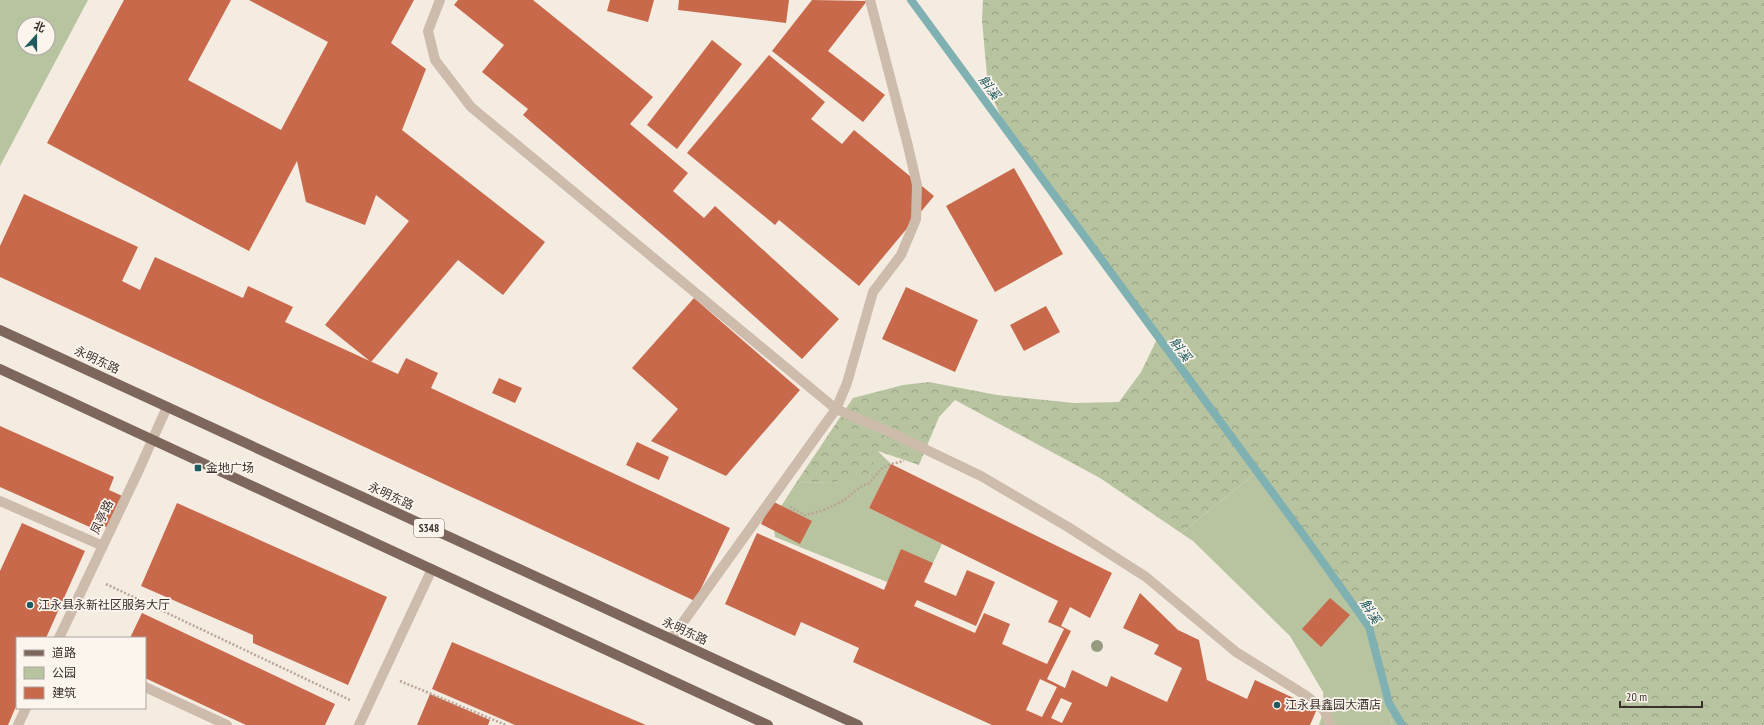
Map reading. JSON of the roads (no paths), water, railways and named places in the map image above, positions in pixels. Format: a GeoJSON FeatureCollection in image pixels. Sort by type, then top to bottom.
{"type":"FeatureCollection","features":[{"type":"Feature","properties":{"kind":"main road","name":"永明东路"},"geometry":{"type":"LineString","coordinates":[[0,330],[858,725]]}},
{"type":"Feature","properties":{"kind":"main road"},"geometry":{"type":"LineString","coordinates":[[0,369],[768,725]]}},
{"type":"Feature","properties":{"kind":"street"},"geometry":{"type":"LineString","coordinates":[[440,0],[428,31],[435,60],[471,106],[836,409],[981,476],[1068,527],[1139,573],[1236,652],[1304,699],[1324,710],[1331,725]]}},
{"type":"Feature","properties":{"kind":"street"},"geometry":{"type":"LineString","coordinates":[[671,639],[836,409],[847,383],[873,292],[901,255],[916,219],[917,185],[870,0]]}},
{"type":"Feature","properties":{"kind":"street","name":"凤亭路"},"geometry":{"type":"LineString","coordinates":[[59,637],[153,440],[167,407]]}},
{"type":"Feature","properties":{"kind":"street"},"geometry":{"type":"LineString","coordinates":[[0,501],[103,546]]}},
{"type":"Feature","properties":{"kind":"street"},"geometry":{"type":"LineString","coordinates":[[359,725],[432,569]]}},
{"type":"Feature","properties":{"kind":"street"},"geometry":{"type":"LineString","coordinates":[[146,687],[227,725]]}},
{"type":"Feature","properties":{"kind":"street"},"geometry":{"type":"LineString","coordinates":[[18,725],[26,709]]}},
{"type":"Feature","properties":{"kind":"waterway","name":"斛溪"},"geometry":{"type":"LineString","coordinates":[[911,0],[1305,537],[1369,627],[1389,703],[1402,725]]}},
{"type":"Feature","properties":{"kind":"place","name":"金地广场"},"geometry":{"type":"Point","coordinates":[198,468]}},
{"type":"Feature","properties":{"kind":"place","name":"江永县永新社区服务大厅"},"geometry":{"type":"Point","coordinates":[30,605]}},
{"type":"Feature","properties":{"kind":"place","name":"江永县鑫园大酒店"},"geometry":{"type":"Point","coordinates":[1277,705]}}]}
